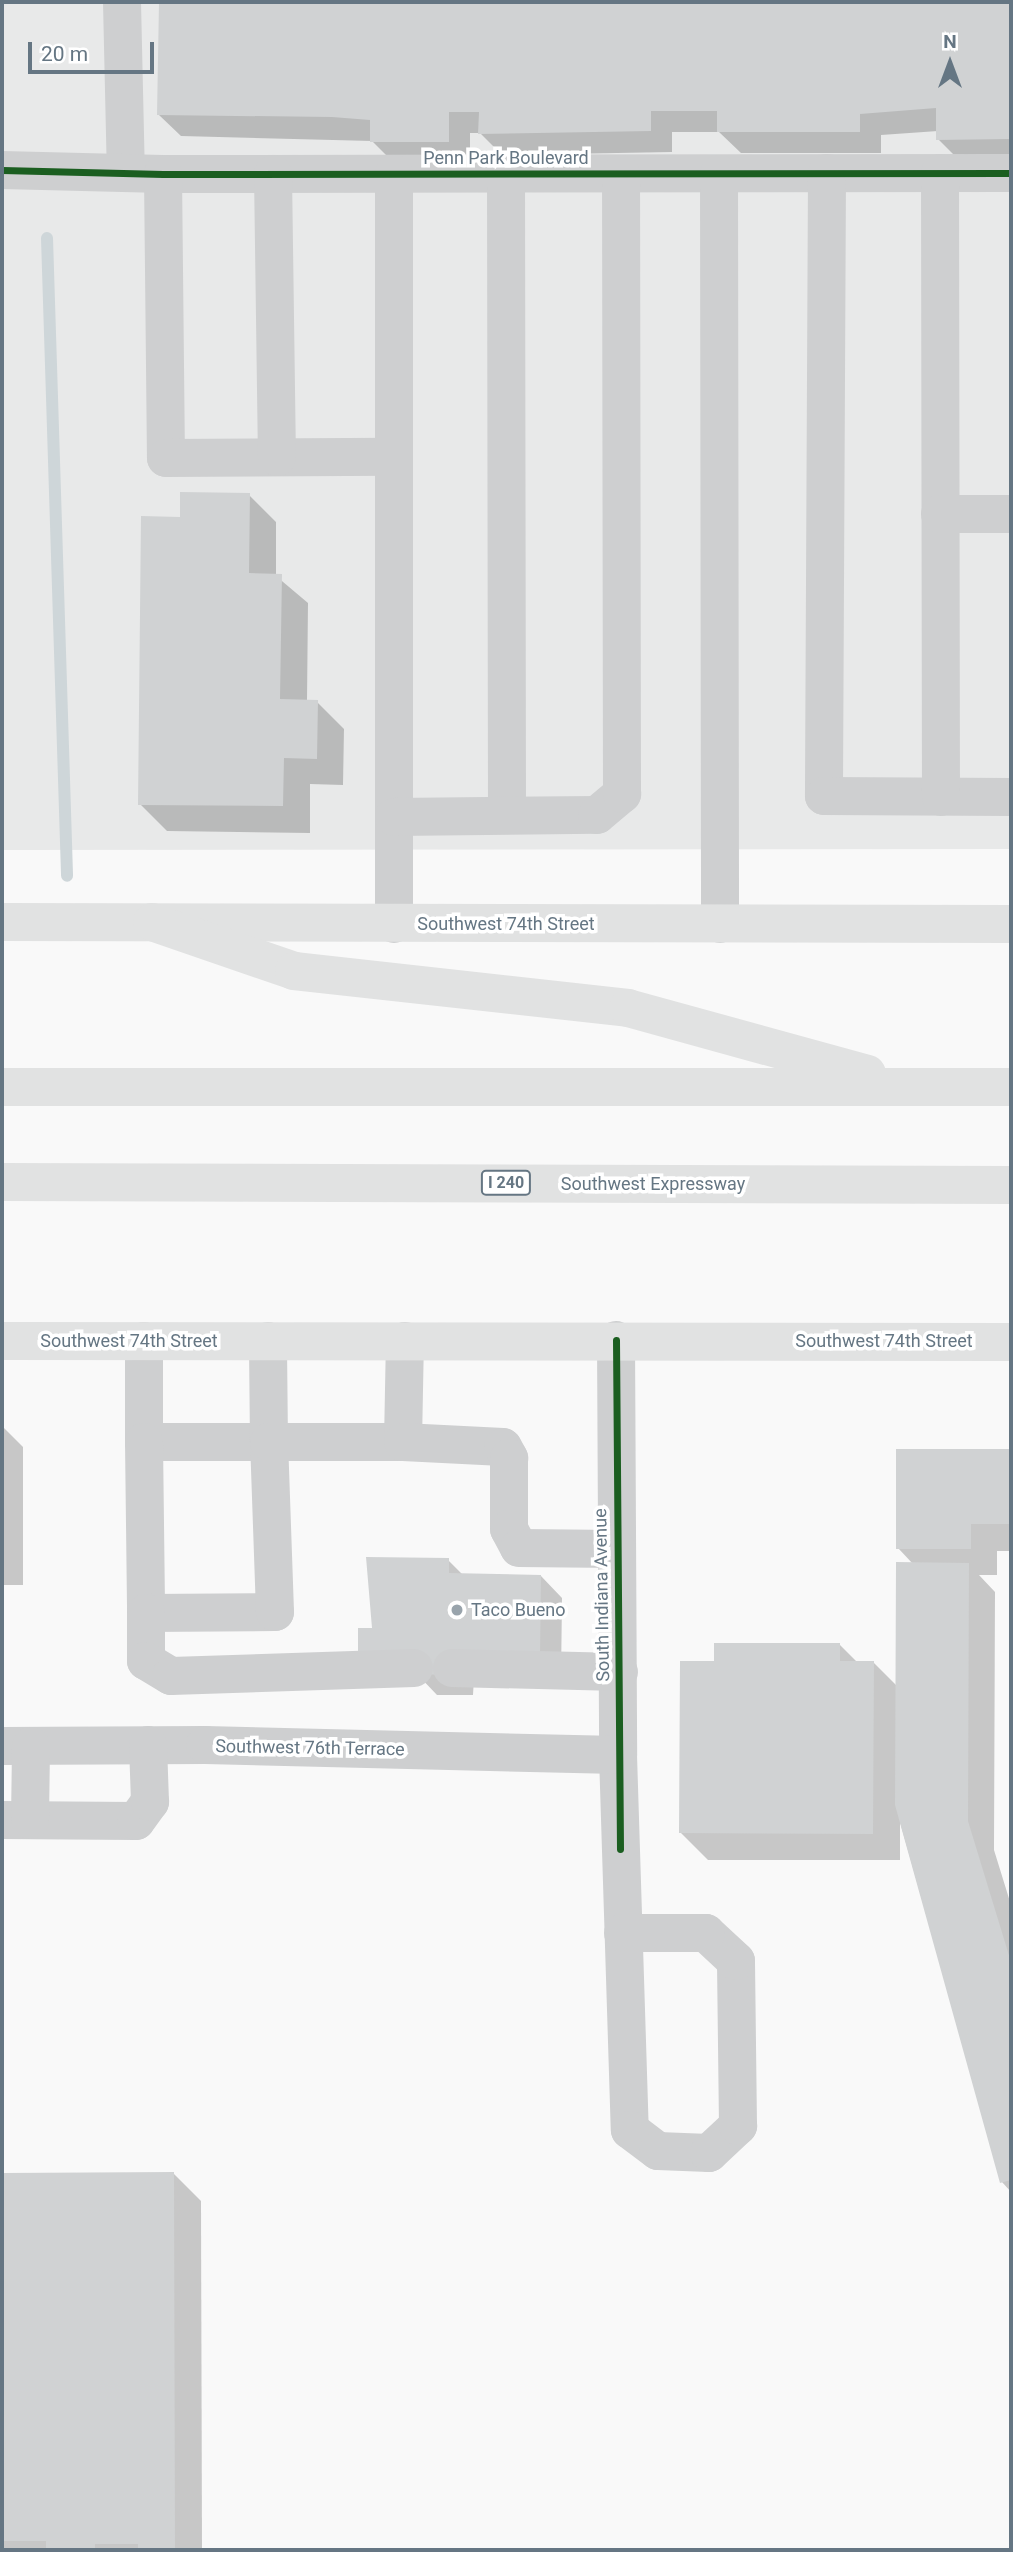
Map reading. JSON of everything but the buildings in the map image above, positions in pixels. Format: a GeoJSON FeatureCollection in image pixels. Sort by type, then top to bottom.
{"type":"FeatureCollection","features":[{"type":"Feature","properties":{"kind":"main road","name":"Southwest 74th Street"},"geometry":{"type":"LineString","coordinates":[[2,922],[1011,924]]}},
{"type":"Feature","properties":{"kind":"main road"},"geometry":{"type":"LineString","coordinates":[[152,922],[294,971],[628,1008],[912,1087]]}},
{"type":"Feature","properties":{"kind":"main road"},"geometry":{"type":"LineString","coordinates":[[2,1087],[1011,1087]]}},
{"type":"Feature","properties":{"kind":"main road","name":"Southwest Expressway"},"geometry":{"type":"LineString","coordinates":[[2,1182],[1011,1185]]}},
{"type":"Feature","properties":{"kind":"main road","name":"Southwest 74th Street"},"geometry":{"type":"LineString","coordinates":[[2,1341],[1011,1342]]}},
{"type":"Feature","properties":{"kind":"street"},"geometry":{"type":"LineString","coordinates":[[122,2],[144,174],[166,458],[394,457]]}},
{"type":"Feature","properties":{"kind":"street","name":"Penn Park Boulevard"},"geometry":{"type":"LineString","coordinates":[[2,170],[144,174],[1011,173]]}},
{"type":"Feature","properties":{"kind":"street"},"geometry":{"type":"LineString","coordinates":[[827,173],[824,796],[1011,797]]}},
{"type":"Feature","properties":{"kind":"street"},"geometry":{"type":"LineString","coordinates":[[940,173],[941,797]]}},
{"type":"Feature","properties":{"kind":"street"},"geometry":{"type":"LineString","coordinates":[[274,174],[277,457]]}},
{"type":"Feature","properties":{"kind":"street"},"geometry":{"type":"LineString","coordinates":[[394,174],[394,924]]}},
{"type":"Feature","properties":{"kind":"street"},"geometry":{"type":"LineString","coordinates":[[506,174],[507,815]]}},
{"type":"Feature","properties":{"kind":"street"},"geometry":{"type":"LineString","coordinates":[[394,817],[597,815],[622,794],[621,174]]}},
{"type":"Feature","properties":{"kind":"street"},"geometry":{"type":"LineString","coordinates":[[719,174],[720,924]]}},
{"type":"Feature","properties":{"kind":"street"},"geometry":{"type":"LineString","coordinates":[[940,514],[1011,514]]}},
{"type":"Feature","properties":{"kind":"street","name":"South Indiana Avenue"},"geometry":{"type":"LineString","coordinates":[[616,1340],[618,1755],[620,1849],[630,2130],[658,2151],[709,2153],[738,2126],[736,1961],[706,1933],[623,1933]]}},
{"type":"Feature","properties":{"kind":"street"},"geometry":{"type":"LineString","coordinates":[[144,1341],[146,1661],[171,1676],[414,1668]]}},
{"type":"Feature","properties":{"kind":"street"},"geometry":{"type":"LineString","coordinates":[[146,1613],[275,1612],[268,1341]]}},
{"type":"Feature","properties":{"kind":"street"},"geometry":{"type":"LineString","coordinates":[[403,1442],[405,1341]]}},
{"type":"Feature","properties":{"kind":"street"},"geometry":{"type":"LineString","coordinates":[[144,1442],[403,1442],[503,1447],[509,1458],[509,1529],[519,1548],[617,1549]]}},
{"type":"Feature","properties":{"kind":"street"},"geometry":{"type":"LineString","coordinates":[[452,1668],[619,1672]]}},
{"type":"Feature","properties":{"kind":"street"},"geometry":{"type":"LineString","coordinates":[[16,1746],[16,1820],[135,1821],[150,1802],[148,1745]]}},
{"type":"Feature","properties":{"kind":"street","name":"Southwest 76th Terrace"},"geometry":{"type":"LineString","coordinates":[[16,1746],[148,1745],[618,1755]]}},
{"type":"Feature","properties":{"kind":"shaded area"},"geometry":{"type":"Polygon","coordinates":[[[2,2],[1011,2],[1011,849],[2,850],[2,2]]]}},
{"type":"Feature","properties":{"kind":"waterway"},"geometry":{"type":"LineString","coordinates":[[47,238],[67,876]]}},
{"type":"Feature","properties":{"kind":"cycle path"},"geometry":{"type":"LineString","coordinates":[[2,170],[163,174],[1011,173]]}},
{"type":"Feature","properties":{"kind":"cycle path"},"geometry":{"type":"LineString","coordinates":[[616,1340],[620,1849]]}},
{"type":"Feature","properties":{"kind":"place","name":"Taco Bueno"},"geometry":{"type":"Point","coordinates":[457,1610]}}]}
